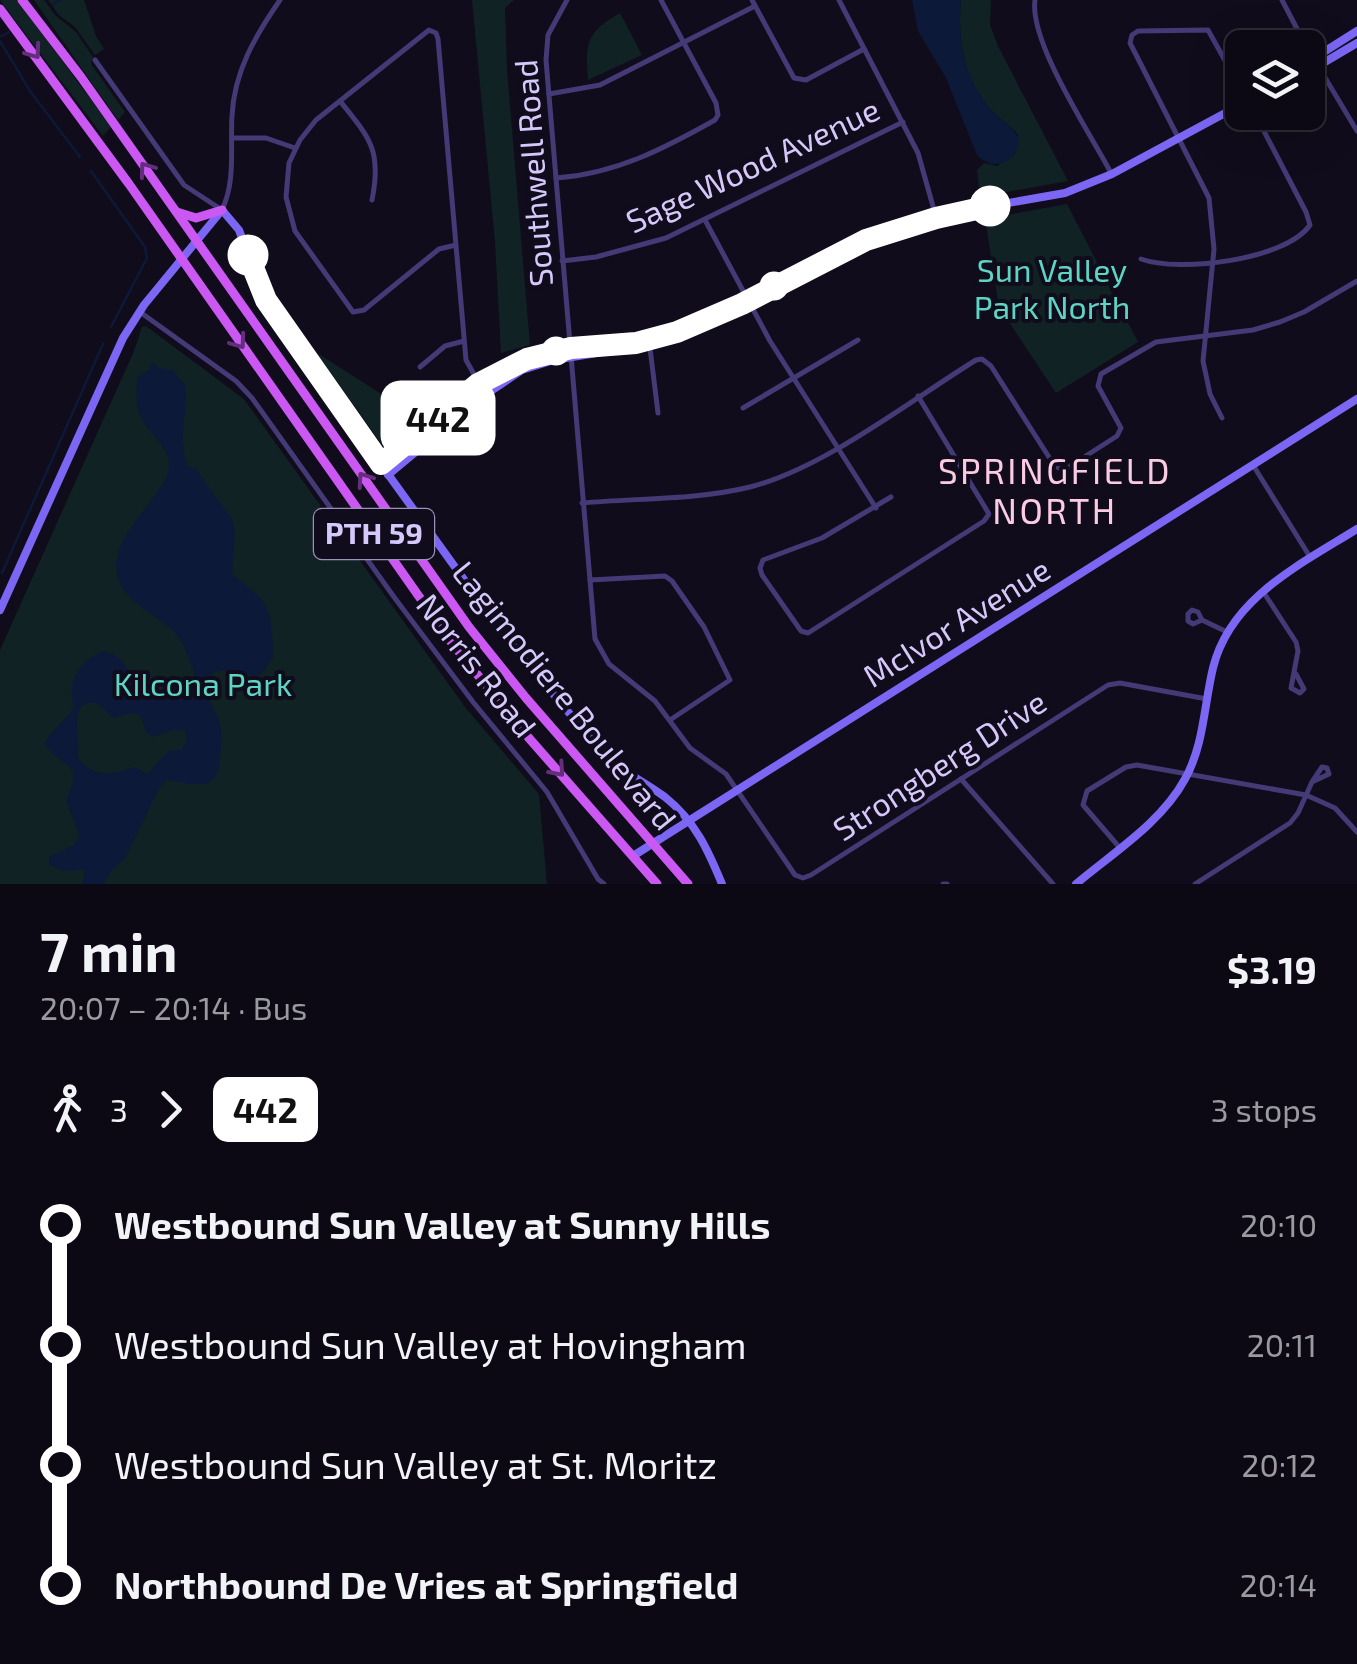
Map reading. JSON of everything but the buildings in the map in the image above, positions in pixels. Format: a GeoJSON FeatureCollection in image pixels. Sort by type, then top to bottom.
{"type":"FeatureCollection","features":[{"type":"Feature","properties":{"kind":"main road","name":"Lagimodiere Boulevard"},"geometry":{"type":"LineString","coordinates":[[25,0],[476,637],[688,884]]}},
{"type":"Feature","properties":{"kind":"main road","name":"Lagimodiere Boulevard"},"geometry":{"type":"LineString","coordinates":[[0,9],[28,43],[451,642],[657,884]]}},
{"type":"Feature","properties":{"kind":"main road"},"geometry":{"type":"LineString","coordinates":[[176,211],[196,218],[222,210]]}},
{"type":"Feature","properties":{"kind":"street"},"geometry":{"type":"LineString","coordinates":[[0,610],[115,355],[140,312],[222,210],[230,181],[234,98],[243,64],[280,0]]}},
{"type":"Feature","properties":{"kind":"street","name":"Southwell Road"},"geometry":{"type":"LineString","coordinates":[[568,0],[552,24],[546,46],[591,624],[599,648],[616,671],[650,695],[690,748],[720,769],[738,792]]}},
{"type":"Feature","properties":{"kind":"street"},"geometry":{"type":"LineString","coordinates":[[556,178],[590,174],[632,162],[718,115],[716,103],[661,0]]}},
{"type":"Feature","properties":{"kind":"street"},"geometry":{"type":"LineString","coordinates":[[839,0],[918,153],[936,218]]}},
{"type":"Feature","properties":{"kind":"street"},"geometry":{"type":"LineString","coordinates":[[1035,0],[1036,28],[1044,47],[1112,174]]}},
{"type":"Feature","properties":{"kind":"street"},"geometry":{"type":"LineString","coordinates":[[1282,0],[1298,30]]}},
{"type":"Feature","properties":{"kind":"street"},"geometry":{"type":"LineString","coordinates":[[550,94],[600,85],[753,3],[790,74],[800,81],[864,49]]}},
{"type":"Feature","properties":{"kind":"street"},"geometry":{"type":"LineString","coordinates":[[456,245],[439,249],[364,310],[353,312],[298,238],[286,186],[295,148],[311,126],[429,30],[436,32],[456,245],[466,360],[485,394]]}},
{"type":"Feature","properties":{"kind":"street"},"geometry":{"type":"LineString","coordinates":[[1222,418],[1205,372],[1213,222],[1209,198],[1130,43],[1138,31],[1208,30],[1225,60]]}},
{"type":"Feature","properties":{"kind":"street"},"geometry":{"type":"LineString","coordinates":[[1325,54],[1357,31]]}},
{"type":"Feature","properties":{"kind":"street"},"geometry":{"type":"LineString","coordinates":[[1325,58],[1357,43]]}},
{"type":"Feature","properties":{"kind":"street"},"geometry":{"type":"LineString","coordinates":[[94,60],[184,184],[222,210],[239,230],[266,300],[504,635],[574,721],[622,771],[668,799],[691,823],[710,851],[722,884]]}},
{"type":"Feature","properties":{"kind":"street"},"geometry":{"type":"LineString","coordinates":[[1325,82],[1357,131]]}},
{"type":"Feature","properties":{"kind":"street"},"geometry":{"type":"LineString","coordinates":[[340,102],[371,142],[377,173],[372,200]]}},
{"type":"Feature","properties":{"kind":"street"},"geometry":{"type":"LineString","coordinates":[[381,464],[478,384],[527,359],[636,343],[677,332],[857,244],[936,218],[1065,194],[1112,174],[1225,113]]}},
{"type":"Feature","properties":{"kind":"street","name":"Sage Wood Avenue"},"geometry":{"type":"LineString","coordinates":[[562,260],[632,249],[705,220],[903,122]]}},
{"type":"Feature","properties":{"kind":"street"},"geometry":{"type":"LineString","coordinates":[[1141,259],[1158,265],[1212,264],[1286,242],[1307,231],[1310,225],[1263,130]]}},
{"type":"Feature","properties":{"kind":"street"},"geometry":{"type":"LineString","coordinates":[[232,138],[266,138],[295,148]]}},
{"type":"Feature","properties":{"kind":"street"},"geometry":{"type":"LineString","coordinates":[[705,220],[794,378],[876,508]]}},
{"type":"Feature","properties":{"kind":"street"},"geometry":{"type":"LineString","coordinates":[[582,503],[748,488],[806,466],[976,360],[987,362],[1054,466],[1062,470],[1117,436],[1120,429],[1120,421],[1098,386],[1101,374],[1156,342],[1253,330],[1280,322],[1357,282]]}},
{"type":"Feature","properties":{"kind":"street","name":"Norris Road"},"geometry":{"type":"LineString","coordinates":[[140,312],[236,381],[252,398],[473,702],[547,792],[604,884]]}},
{"type":"Feature","properties":{"kind":"street"},"geometry":{"type":"LineString","coordinates":[[649,340],[658,413]]}},
{"type":"Feature","properties":{"kind":"street"},"geometry":{"type":"LineString","coordinates":[[744,408],[858,340]]}},
{"type":"Feature","properties":{"kind":"street"},"geometry":{"type":"LineString","coordinates":[[420,367],[445,346],[464,341]]}},
{"type":"Feature","properties":{"kind":"street"},"geometry":{"type":"LineString","coordinates":[[388,475],[485,394],[522,370],[571,353]]}},
{"type":"Feature","properties":{"kind":"street"},"geometry":{"type":"LineString","coordinates":[[891,497],[822,538],[763,560],[762,574],[802,631],[808,632],[984,521],[988,514],[918,396]]}},
{"type":"Feature","properties":{"kind":"street","name":"McIvor Avenue"},"geometry":{"type":"LineString","coordinates":[[633,856],[691,823],[1357,398]]}},
{"type":"Feature","properties":{"kind":"street"},"geometry":{"type":"LineString","coordinates":[[1253,465],[1310,557]]}},
{"type":"Feature","properties":{"kind":"street"},"geometry":{"type":"LineString","coordinates":[[1076,884],[1152,822],[1188,774],[1200,742],[1214,665],[1228,633],[1248,604],[1310,557],[1357,528]]}},
{"type":"Feature","properties":{"kind":"street"},"geometry":{"type":"LineString","coordinates":[[589,580],[665,576],[704,626],[730,680],[670,720]]}},
{"type":"Feature","properties":{"kind":"street"},"geometry":{"type":"LineString","coordinates":[[1263,590],[1296,642],[1296,674]]}},
{"type":"Feature","properties":{"kind":"street"},"geometry":{"type":"LineString","coordinates":[[1202,620],[1228,633]]}},
{"type":"Feature","properties":{"kind":"street","name":"Strongberg Drive"},"geometry":{"type":"LineString","coordinates":[[738,792],[795,875],[804,878],[1108,685],[1120,683],[1208,699]]}},
{"type":"Feature","properties":{"kind":"street"},"geometry":{"type":"LineString","coordinates":[[1120,848],[1082,805],[1086,791],[1126,767],[1137,766],[1306,794],[1335,808],[1357,832]]}},
{"type":"Feature","properties":{"kind":"street"},"geometry":{"type":"LineString","coordinates":[[961,778],[1053,884]]}},
{"type":"Feature","properties":{"kind":"street"},"geometry":{"type":"LineString","coordinates":[[1194,884],[1290,823],[1312,782]]}},
{"type":"Feature","properties":{"kind":"green space"},"geometry":{"type":"Polygon","coordinates":[[[0,0],[17,0],[111,127],[103,136],[0,0]]]}},
{"type":"Feature","properties":{"kind":"green space"},"geometry":{"type":"Polygon","coordinates":[[[34,0],[44,0],[76,32],[93,57],[91,64],[125,112],[118,120],[34,0]]]}},
{"type":"Feature","properties":{"kind":"green space"},"geometry":{"type":"Polygon","coordinates":[[[48,0],[84,0],[104,49],[95,55],[48,0]]]}},
{"type":"Feature","properties":{"kind":"green space"},"geometry":{"type":"Polygon","coordinates":[[[472,0],[514,0],[505,8],[507,69],[530,345],[501,353],[495,242],[472,0]]]}},
{"type":"Feature","properties":{"kind":"green space","name":"Sun Valley Park North"},"geometry":{"type":"Polygon","coordinates":[[[961,0],[991,0],[990,25],[998,46],[1068,181],[980,197],[977,170],[984,163],[997,166],[1015,154],[1018,135],[984,101],[969,74],[960,31],[961,0]]]}},
{"type":"Feature","properties":{"kind":"green space"},"geometry":{"type":"Polygon","coordinates":[[[620,13],[642,55],[588,80],[590,40],[600,26],[620,13]]]}},
{"type":"Feature","properties":{"kind":"green space","name":"Sun Valley Park North"},"geometry":{"type":"Polygon","coordinates":[[[1067,204],[1138,342],[1056,393],[999,307],[985,219],[1067,204]]]}},
{"type":"Feature","properties":{"kind":"green space","name":"Kilcona Park"},"geometry":{"type":"Polygon","coordinates":[[[146,326],[244,399],[465,707],[539,794],[547,884],[0,884],[0,650],[142,327],[146,326]]]}},
{"type":"Feature","properties":{"kind":"green space"},"geometry":{"type":"Polygon","coordinates":[[[317,353],[383,395],[411,428],[385,449],[317,353]]]}},
{"type":"Feature","properties":{"kind":"water"},"geometry":{"type":"Polygon","coordinates":[[[912,0],[961,0],[960,30],[969,73],[982,99],[1019,139],[1014,154],[1004,163],[990,163],[977,155],[946,78],[918,31],[912,0]]]}},
{"type":"Feature","properties":{"kind":"water"},"geometry":{"type":"Polygon","coordinates":[[[153,361],[158,368],[172,370],[185,385],[183,436],[188,466],[196,469],[233,521],[232,574],[261,598],[270,616],[274,656],[261,675],[219,671],[208,677],[206,688],[221,732],[215,777],[202,784],[167,780],[124,860],[103,884],[82,884],[85,869],[64,871],[49,865],[49,857],[74,845],[79,835],[66,800],[72,772],[45,744],[74,707],[72,688],[77,672],[88,659],[105,651],[125,664],[138,687],[147,692],[185,695],[194,679],[178,637],[130,598],[116,568],[124,540],[161,487],[169,466],[165,451],[144,423],[137,406],[137,378],[150,369],[153,361]],[[97,703],[81,706],[77,726],[78,758],[97,772],[135,767],[148,774],[168,751],[182,749],[187,741],[185,731],[173,730],[152,737],[140,715],[131,713],[114,718],[97,703]]]}},
{"type":"Feature","properties":{"kind":"waterway"},"geometry":{"type":"LineString","coordinates":[[53,4],[60,0]]}},
{"type":"Feature","properties":{"kind":"waterway"},"geometry":{"type":"LineString","coordinates":[[0,37],[9,32]]}},
{"type":"Feature","properties":{"kind":"waterway"},"geometry":{"type":"LineString","coordinates":[[0,41],[30,91],[80,157]]}},
{"type":"Feature","properties":{"kind":"waterway"},"geometry":{"type":"LineString","coordinates":[[91,171],[145,247],[147,258],[111,327]]}},
{"type":"Feature","properties":{"kind":"waterway"},"geometry":{"type":"LineString","coordinates":[[2,573],[103,344]]}},
{"type":"Feature","properties":{"kind":"bus line","name":"442"},"geometry":{"type":"LineString","coordinates":[[248,255],[266,300],[381,464],[478,384],[527,359],[571,348],[636,343],[677,332],[742,304],[866,240],[990,206]]}},
{"type":"Feature","properties":{"kind":"district","name":"SPRINGFIELD NORTH"},"geometry":{"type":"Point","coordinates":[1055,492]}}]}
